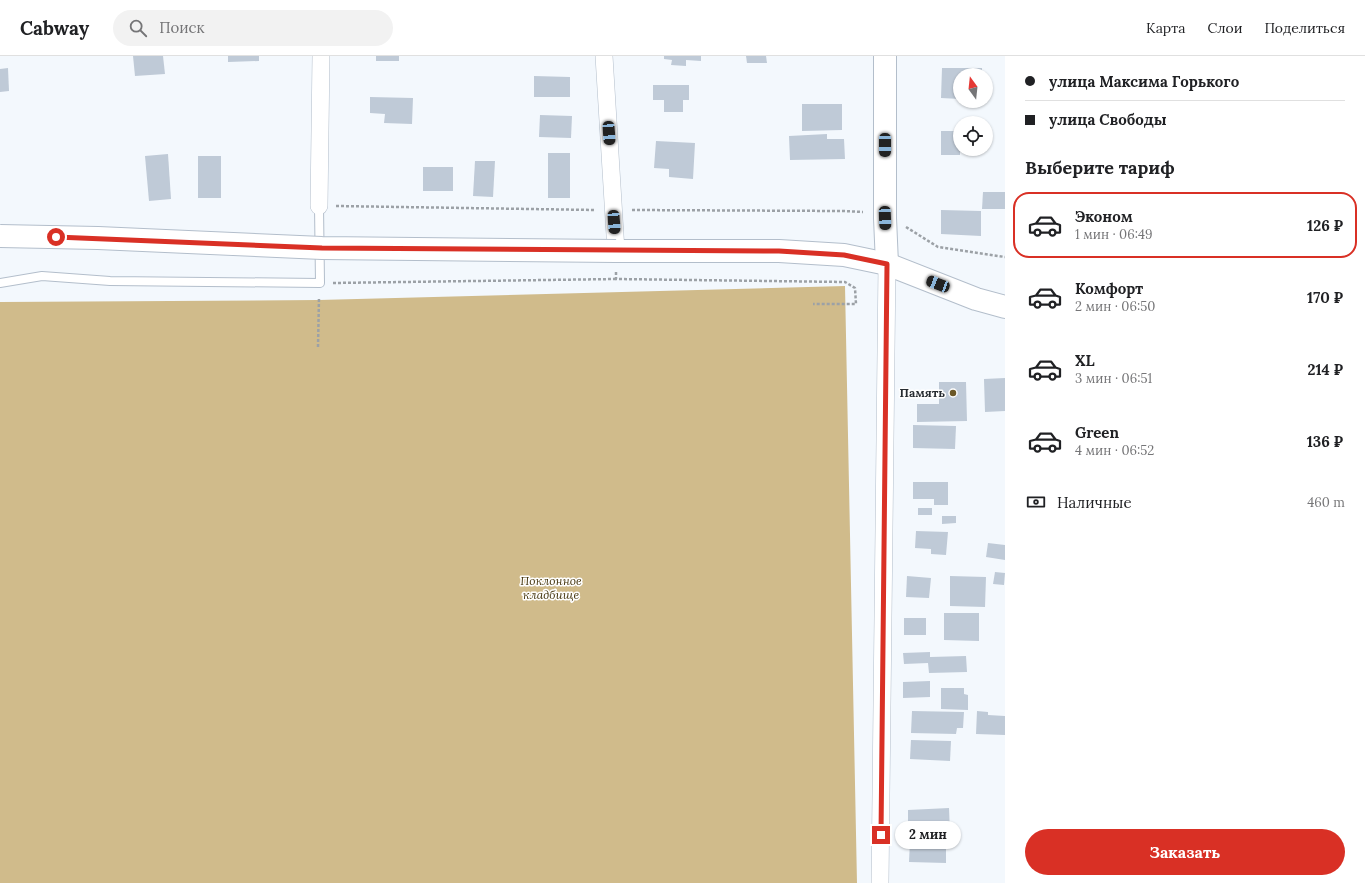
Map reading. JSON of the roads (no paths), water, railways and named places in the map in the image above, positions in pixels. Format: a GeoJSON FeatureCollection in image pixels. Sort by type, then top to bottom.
{"type":"FeatureCollection","features":[{"type":"Feature","properties":{"kind":"main road"},"geometry":{"type":"LineString","coordinates":[[885,56],[885,218],[887,264]]}},
{"type":"Feature","properties":{"kind":"main road"},"geometry":{"type":"LineString","coordinates":[[0,236],[98,238],[616,259],[794,252],[844,255],[887,264],[976,299],[1005,307]]}},
{"type":"Feature","properties":{"kind":"street"},"geometry":{"type":"LineString","coordinates":[[319,206],[321,56]]}},
{"type":"Feature","properties":{"kind":"street"},"geometry":{"type":"LineString","coordinates":[[604,56],[616,259]]}},
{"type":"Feature","properties":{"kind":"street"},"geometry":{"type":"LineString","coordinates":[[880,883],[887,264]]}},
{"type":"Feature","properties":{"kind":"lane"},"geometry":{"type":"LineString","coordinates":[[0,283],[42,276],[110,281],[320,283],[319,206]]}},
{"type":"Feature","properties":{"kind":"lane"},"geometry":{"type":"LineString","coordinates":[[0,231],[320,241]]}},
{"type":"Feature","properties":{"kind":"place","name":"Память"},"geometry":{"type":"Point","coordinates":[953,393]}},
{"type":"Feature","properties":{"kind":"park label","name":"Поклонное кладбище"},"geometry":{"type":"Point","coordinates":[551,588]}}]}
